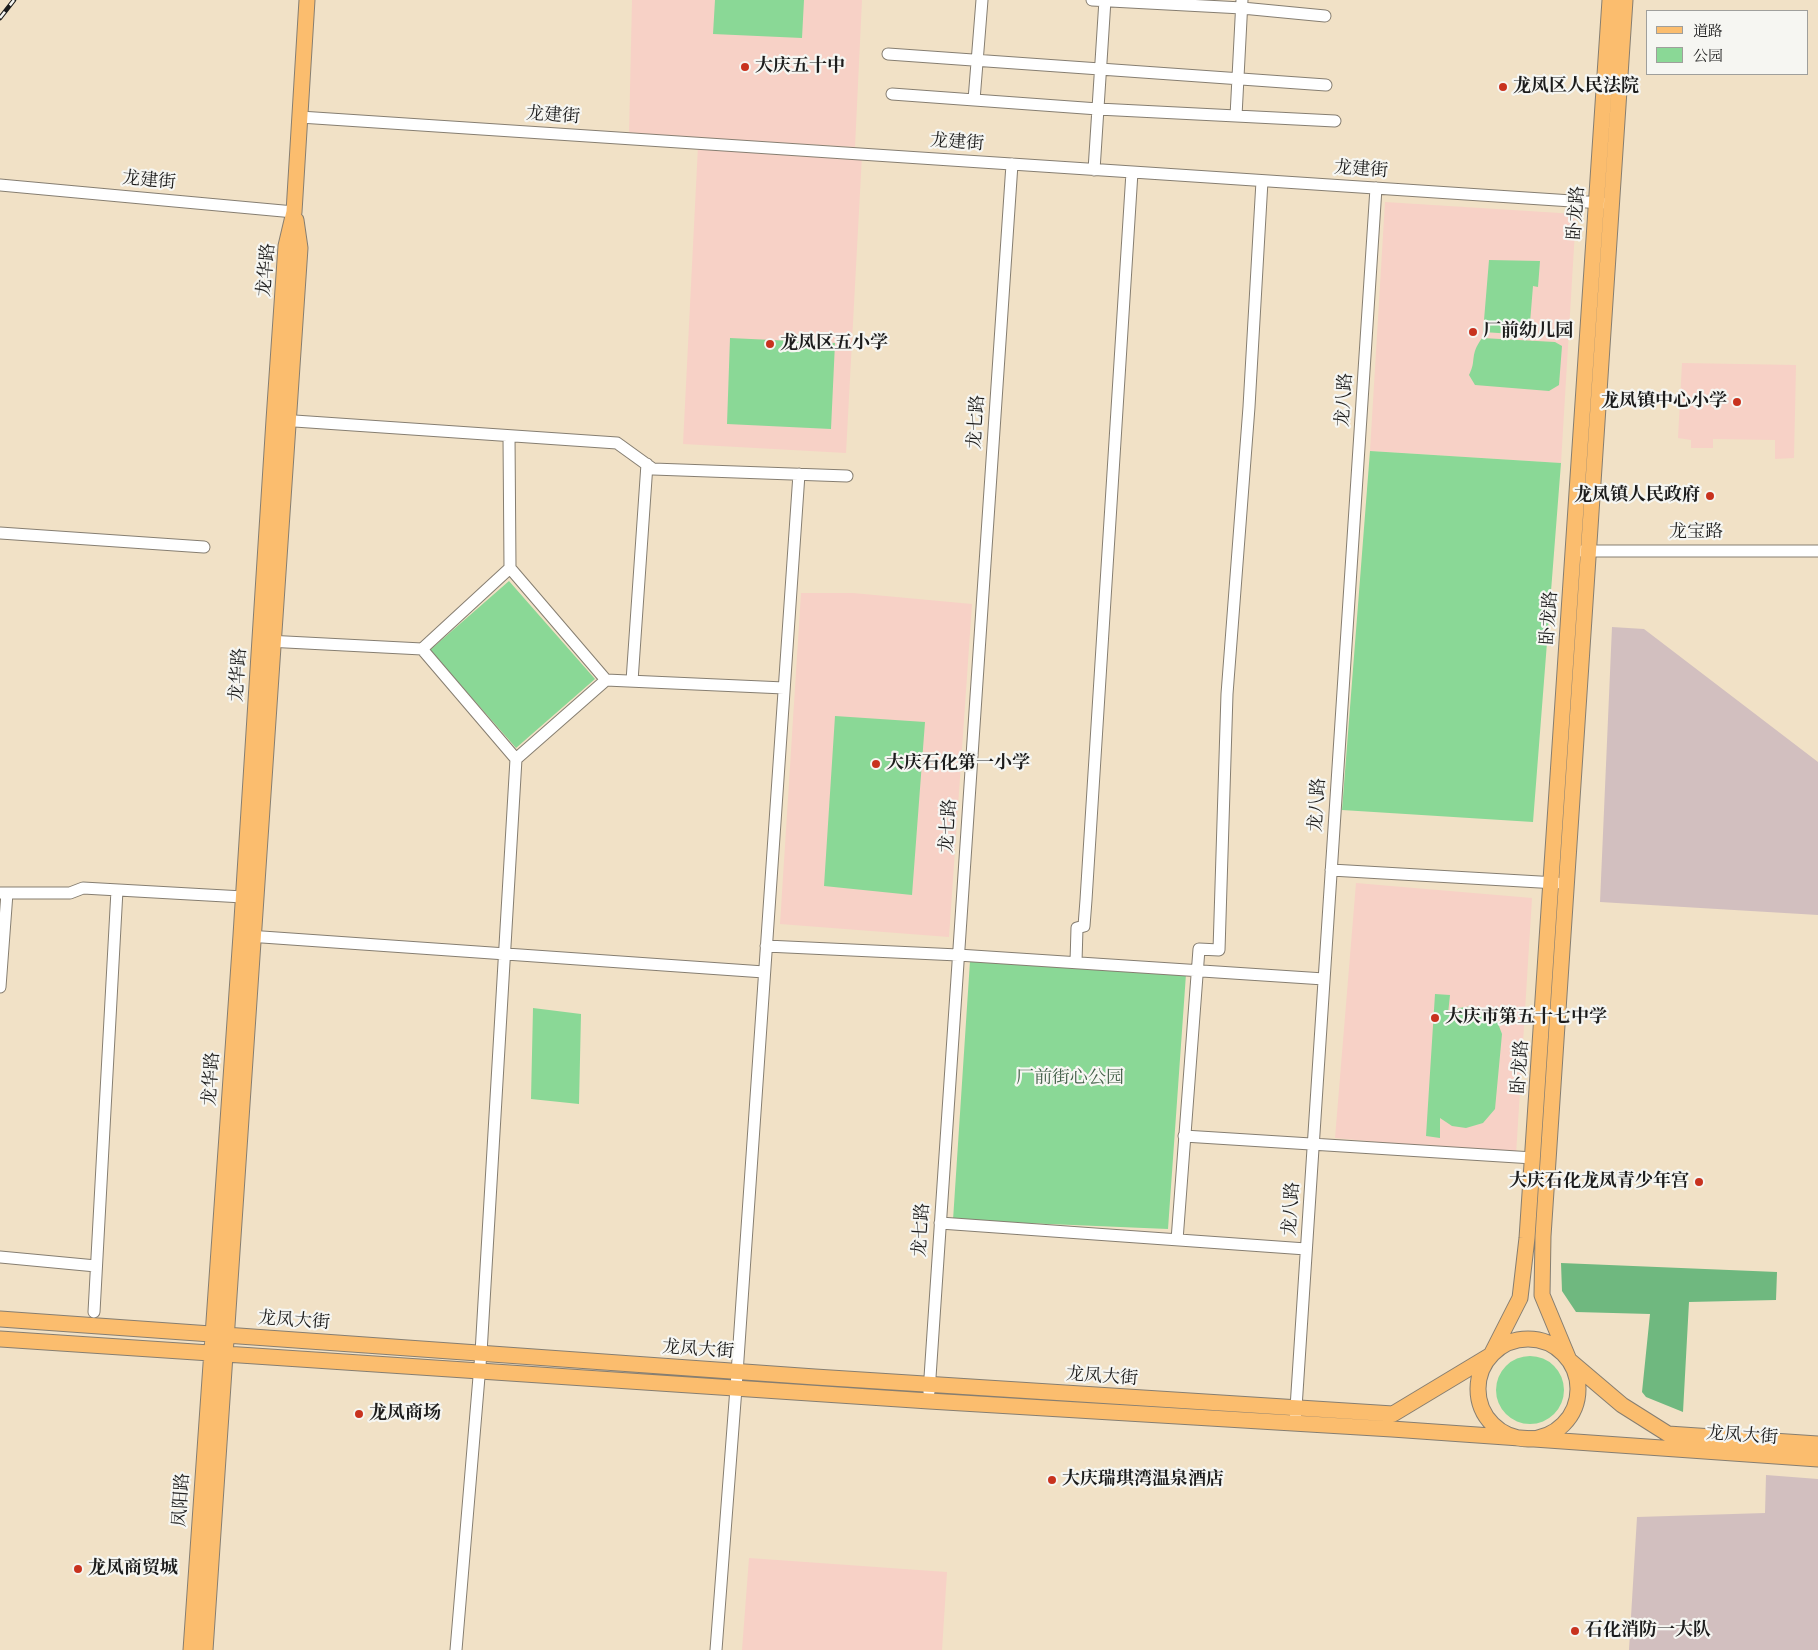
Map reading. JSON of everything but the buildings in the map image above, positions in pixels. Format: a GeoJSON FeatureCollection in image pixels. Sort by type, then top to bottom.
{"type":"FeatureCollection","features":[{"type":"Feature","properties":{"kind":"main road","name":"龙华路"},"geometry":{"type":"LineString","coordinates":[[247,936],[243,897],[267,641],[281,420],[286,246],[294,212],[307,0]]}},
{"type":"Feature","properties":{"kind":"main road","name":"卧龙路"},"geometry":{"type":"LineString","coordinates":[[1569,1360],[1542,1295],[1543,1236],[1559,883],[1604,203],[1610,0]]}},
{"type":"Feature","properties":{"kind":"main road","name":"卧龙路"},"geometry":{"type":"LineString","coordinates":[[1604,203],[1625,0]]}},
{"type":"Feature","properties":{"kind":"main road"},"geometry":{"type":"LineString","coordinates":[[206,1650],[219,1334],[267,641]]}},
{"type":"Feature","properties":{"kind":"main road","name":"卧龙路"},"geometry":{"type":"LineString","coordinates":[[1491,1355],[1520,1298],[1559,883]]}},
{"type":"Feature","properties":{"kind":"main road","name":"龙凤大街"},"geometry":{"type":"LineString","coordinates":[[0,1319],[737,1372],[1393,1414],[1491,1355]]}},
{"type":"Feature","properties":{"kind":"main road","name":"龙凤大街"},"geometry":{"type":"LineString","coordinates":[[0,1339],[929,1401],[1392,1429],[1818,1459]]}},
{"type":"Feature","properties":{"kind":"main road"},"geometry":{"type":"LineString","coordinates":[[1531,1339],[1546,1342],[1558,1349],[1569,1360],[1575,1372],[1578,1386],[1577,1400],[1572,1413],[1552,1433],[1539,1438],[1509,1435],[1496,1426],[1485,1414],[1479,1400],[1478,1384],[1482,1368],[1491,1355],[1502,1346],[1516,1340],[1531,1339]]}},
{"type":"Feature","properties":{"kind":"main road","name":"凤阳路"},"geometry":{"type":"LineString","coordinates":[[190,1650],[218,1353]]}},
{"type":"Feature","properties":{"kind":"main road","name":"龙凤大街"},"geometry":{"type":"LineString","coordinates":[[1569,1360],[1622,1405],[1668,1434],[1818,1444]]}},
{"type":"Feature","properties":{"kind":"street"},"geometry":{"type":"LineString","coordinates":[[974,100],[982,0]]}},
{"type":"Feature","properties":{"kind":"street"},"geometry":{"type":"LineString","coordinates":[[1092,0],[1242,4],[1325,16]]}},
{"type":"Feature","properties":{"kind":"street"},"geometry":{"type":"LineString","coordinates":[[1094,170],[1105,0]]}},
{"type":"Feature","properties":{"kind":"street"},"geometry":{"type":"LineString","coordinates":[[1236,116],[1242,4]]}},
{"type":"Feature","properties":{"kind":"street"},"geometry":{"type":"LineString","coordinates":[[888,54],[1326,85]]}},
{"type":"Feature","properties":{"kind":"street"},"geometry":{"type":"LineString","coordinates":[[892,94],[1098,109],[1335,121]]}},
{"type":"Feature","properties":{"kind":"street","name":"龙建街"},"geometry":{"type":"LineString","coordinates":[[300,117],[1604,203]]}},
{"type":"Feature","properties":{"kind":"street","name":"龙七路"},"geometry":{"type":"LineString","coordinates":[[929,1401],[1012,164]]}},
{"type":"Feature","properties":{"kind":"street"},"geometry":{"type":"LineString","coordinates":[[1076,962],[1077,928],[1084,926],[1086,900],[1132,172]]}},
{"type":"Feature","properties":{"kind":"street"},"geometry":{"type":"LineString","coordinates":[[1177,1240],[1199,949],[1219,950],[1227,694],[1249,407],[1262,181]]}},
{"type":"Feature","properties":{"kind":"street","name":"龙建街"},"geometry":{"type":"LineString","coordinates":[[0,185],[294,212]]}},
{"type":"Feature","properties":{"kind":"street","name":"龙八路"},"geometry":{"type":"LineString","coordinates":[[1295,1423],[1376,188]]}},
{"type":"Feature","properties":{"kind":"street"},"geometry":{"type":"LineString","coordinates":[[281,420],[617,443],[653,469],[847,476]]}},
{"type":"Feature","properties":{"kind":"street"},"geometry":{"type":"LineString","coordinates":[[509,436],[510,568],[606,680]]}},
{"type":"Feature","properties":{"kind":"street"},"geometry":{"type":"LineString","coordinates":[[632,681],[646,464]]}},
{"type":"Feature","properties":{"kind":"street"},"geometry":{"type":"LineString","coordinates":[[716,1650],[736,1388],[799,474]]}},
{"type":"Feature","properties":{"kind":"street"},"geometry":{"type":"LineString","coordinates":[[0,533],[204,546]]}},
{"type":"Feature","properties":{"kind":"street","name":"龙宝路"},"geometry":{"type":"LineString","coordinates":[[1581,551],[1818,551]]}},
{"type":"Feature","properties":{"kind":"street"},"geometry":{"type":"LineString","coordinates":[[267,641],[422,649],[510,568]]}},
{"type":"Feature","properties":{"kind":"street"},"geometry":{"type":"LineString","coordinates":[[422,649],[516,759],[480,1370],[456,1650]]}},
{"type":"Feature","properties":{"kind":"street"},"geometry":{"type":"LineString","coordinates":[[516,759],[606,680],[784,688]]}},
{"type":"Feature","properties":{"kind":"street"},"geometry":{"type":"LineString","coordinates":[[1331,870],[1559,883]]}},
{"type":"Feature","properties":{"kind":"street"},"geometry":{"type":"LineString","coordinates":[[0,987],[4,893],[70,894],[82,888],[243,897]]}},
{"type":"Feature","properties":{"kind":"street"},"geometry":{"type":"LineString","coordinates":[[94,1312],[117,890]]}},
{"type":"Feature","properties":{"kind":"street"},"geometry":{"type":"LineString","coordinates":[[247,936],[764,972]]}},
{"type":"Feature","properties":{"kind":"street"},"geometry":{"type":"LineString","coordinates":[[766,946],[958,955],[1324,979]]}},
{"type":"Feature","properties":{"kind":"street"},"geometry":{"type":"LineString","coordinates":[[1184,1136],[1534,1158]]}},
{"type":"Feature","properties":{"kind":"street"},"geometry":{"type":"LineString","coordinates":[[940,1223],[1306,1249]]}},
{"type":"Feature","properties":{"kind":"street"},"geometry":{"type":"LineString","coordinates":[[0,1257],[96,1266]]}},
{"type":"Feature","properties":{"kind":"shaded area","name":"大庆五十中"},"geometry":{"type":"Polygon","coordinates":[[[632,0],[862,0],[855,147],[629,134],[632,0]]]}},
{"type":"Feature","properties":{"kind":"shaded area","name":"龙凤区五小学"},"geometry":{"type":"Polygon","coordinates":[[[698,146],[862,155],[846,453],[683,444],[698,146]]]}},
{"type":"Feature","properties":{"kind":"shaded area","name":"厂前幼儿园"},"geometry":{"type":"Polygon","coordinates":[[[1385,202],[1576,214],[1561,463],[1370,451],[1385,202]]]}},
{"type":"Feature","properties":{"kind":"shaded area","name":"龙凤镇中心小学"},"geometry":{"type":"Polygon","coordinates":[[[1682,363],[1796,365],[1794,458],[1775,459],[1775,440],[1713,439],[1713,448],[1691,448],[1691,440],[1678,438],[1682,363]]]}},
{"type":"Feature","properties":{"kind":"shaded area","name":"大庆石化第一小学"},"geometry":{"type":"Polygon","coordinates":[[[801,593],[853,593],[972,604],[949,937],[780,924],[801,593]]]}},
{"type":"Feature","properties":{"kind":"shaded area"},"geometry":{"type":"Polygon","coordinates":[[[1612,627],[1644,629],[1818,762],[1818,915],[1600,902],[1612,627]]]}},
{"type":"Feature","properties":{"kind":"shaded area","name":"大庆市第五十七中学"},"geometry":{"type":"Polygon","coordinates":[[[1356,883],[1532,898],[1516,1155],[1335,1138],[1356,883]]]}},
{"type":"Feature","properties":{"kind":"shaded area"},"geometry":{"type":"Polygon","coordinates":[[[1766,1475],[1818,1479],[1818,1650],[1629,1650],[1637,1517],[1765,1513],[1766,1475]]]}},
{"type":"Feature","properties":{"kind":"shaded area"},"geometry":{"type":"Polygon","coordinates":[[[749,1558],[947,1572],[942,1650],[742,1650],[749,1558]]]}},
{"type":"Feature","properties":{"kind":"green space"},"geometry":{"type":"Polygon","coordinates":[[[715,0],[804,0],[802,38],[713,34],[715,0]]]}},
{"type":"Feature","properties":{"kind":"green space"},"geometry":{"type":"Polygon","coordinates":[[[1489,260],[1540,261],[1538,287],[1533,286],[1529,335],[1483,332],[1489,260]]]}},
{"type":"Feature","properties":{"kind":"green space"},"geometry":{"type":"Polygon","coordinates":[[[730,338],[835,343],[831,429],[727,424],[730,338]]]}},
{"type":"Feature","properties":{"kind":"green space"},"geometry":{"type":"Polygon","coordinates":[[[1482,338],[1555,342],[1562,346],[1559,385],[1549,391],[1475,385],[1469,375],[1473,365],[1474,354],[1482,338]]]}},
{"type":"Feature","properties":{"kind":"green space"},"geometry":{"type":"Polygon","coordinates":[[[1370,451],[1561,463],[1533,822],[1342,810],[1370,451]]]}},
{"type":"Feature","properties":{"kind":"green space"},"geometry":{"type":"Polygon","coordinates":[[[509,581],[595,679],[516,748],[430,650],[509,581]]]}},
{"type":"Feature","properties":{"kind":"green space"},"geometry":{"type":"Polygon","coordinates":[[[835,716],[925,722],[912,895],[824,886],[835,716]]]}},
{"type":"Feature","properties":{"kind":"green space","name":"厂前街心公园"},"geometry":{"type":"Polygon","coordinates":[[[970,961],[1186,974],[1168,1229],[953,1220],[970,961]]]}},
{"type":"Feature","properties":{"kind":"green space"},"geometry":{"type":"Polygon","coordinates":[[[1435,994],[1450,995],[1448,1014],[1459,1008],[1473,1006],[1488,1012],[1497,1021],[1502,1034],[1495,1109],[1483,1123],[1466,1128],[1452,1126],[1440,1118],[1440,1138],[1426,1136],[1435,994]]]}},
{"type":"Feature","properties":{"kind":"green space"},"geometry":{"type":"Polygon","coordinates":[[[533,1008],[581,1014],[579,1104],[531,1099],[533,1008]]]}},
{"type":"Feature","properties":{"kind":"green space"},"geometry":{"type":"Polygon","coordinates":[[[1561,1263],[1777,1272],[1776,1300],[1689,1302],[1683,1412],[1646,1397],[1642,1392],[1650,1314],[1576,1312],[1562,1291],[1561,1263]]]}},
{"type":"Feature","properties":{"kind":"green space"},"geometry":{"type":"Polygon","coordinates":[[[1530,1356],[1543,1359],[1554,1366],[1561,1377],[1564,1390],[1561,1403],[1554,1414],[1543,1421],[1530,1424],[1517,1421],[1506,1414],[1499,1403],[1496,1390],[1499,1377],[1506,1366],[1517,1359],[1530,1356]]]}},
{"type":"Feature","properties":{"kind":"railway"},"geometry":{"type":"LineString","coordinates":[[0,18],[14,0]]}},
{"type":"Feature","properties":{"kind":"place","name":"大庆五十中"},"geometry":{"type":"Point","coordinates":[745,67]}},
{"type":"Feature","properties":{"kind":"place","name":"龙凤区人民法院"},"geometry":{"type":"Point","coordinates":[1503,87]}},
{"type":"Feature","properties":{"kind":"place","name":"厂前幼儿园"},"geometry":{"type":"Point","coordinates":[1473,332]}},
{"type":"Feature","properties":{"kind":"place","name":"龙凤区五小学"},"geometry":{"type":"Point","coordinates":[770,344]}},
{"type":"Feature","properties":{"kind":"place","name":"龙凤镇中心小学"},"geometry":{"type":"Point","coordinates":[1737,402]}},
{"type":"Feature","properties":{"kind":"place","name":"龙凤镇人民政府"},"geometry":{"type":"Point","coordinates":[1710,496]}},
{"type":"Feature","properties":{"kind":"place","name":"大庆石化第一小学"},"geometry":{"type":"Point","coordinates":[876,764]}},
{"type":"Feature","properties":{"kind":"place","name":"大庆市第五十七中学"},"geometry":{"type":"Point","coordinates":[1435,1018]}},
{"type":"Feature","properties":{"kind":"place","name":"大庆石化龙凤青少年宫"},"geometry":{"type":"Point","coordinates":[1699,1182]}},
{"type":"Feature","properties":{"kind":"place","name":"龙凤商场"},"geometry":{"type":"Point","coordinates":[359,1414]}},
{"type":"Feature","properties":{"kind":"place","name":"大庆瑞琪湾温泉酒店"},"geometry":{"type":"Point","coordinates":[1052,1480]}},
{"type":"Feature","properties":{"kind":"place","name":"龙凤商贸城"},"geometry":{"type":"Point","coordinates":[78,1569]}},
{"type":"Feature","properties":{"kind":"place","name":"石化消防一大队"},"geometry":{"type":"Point","coordinates":[1575,1631]}}]}
